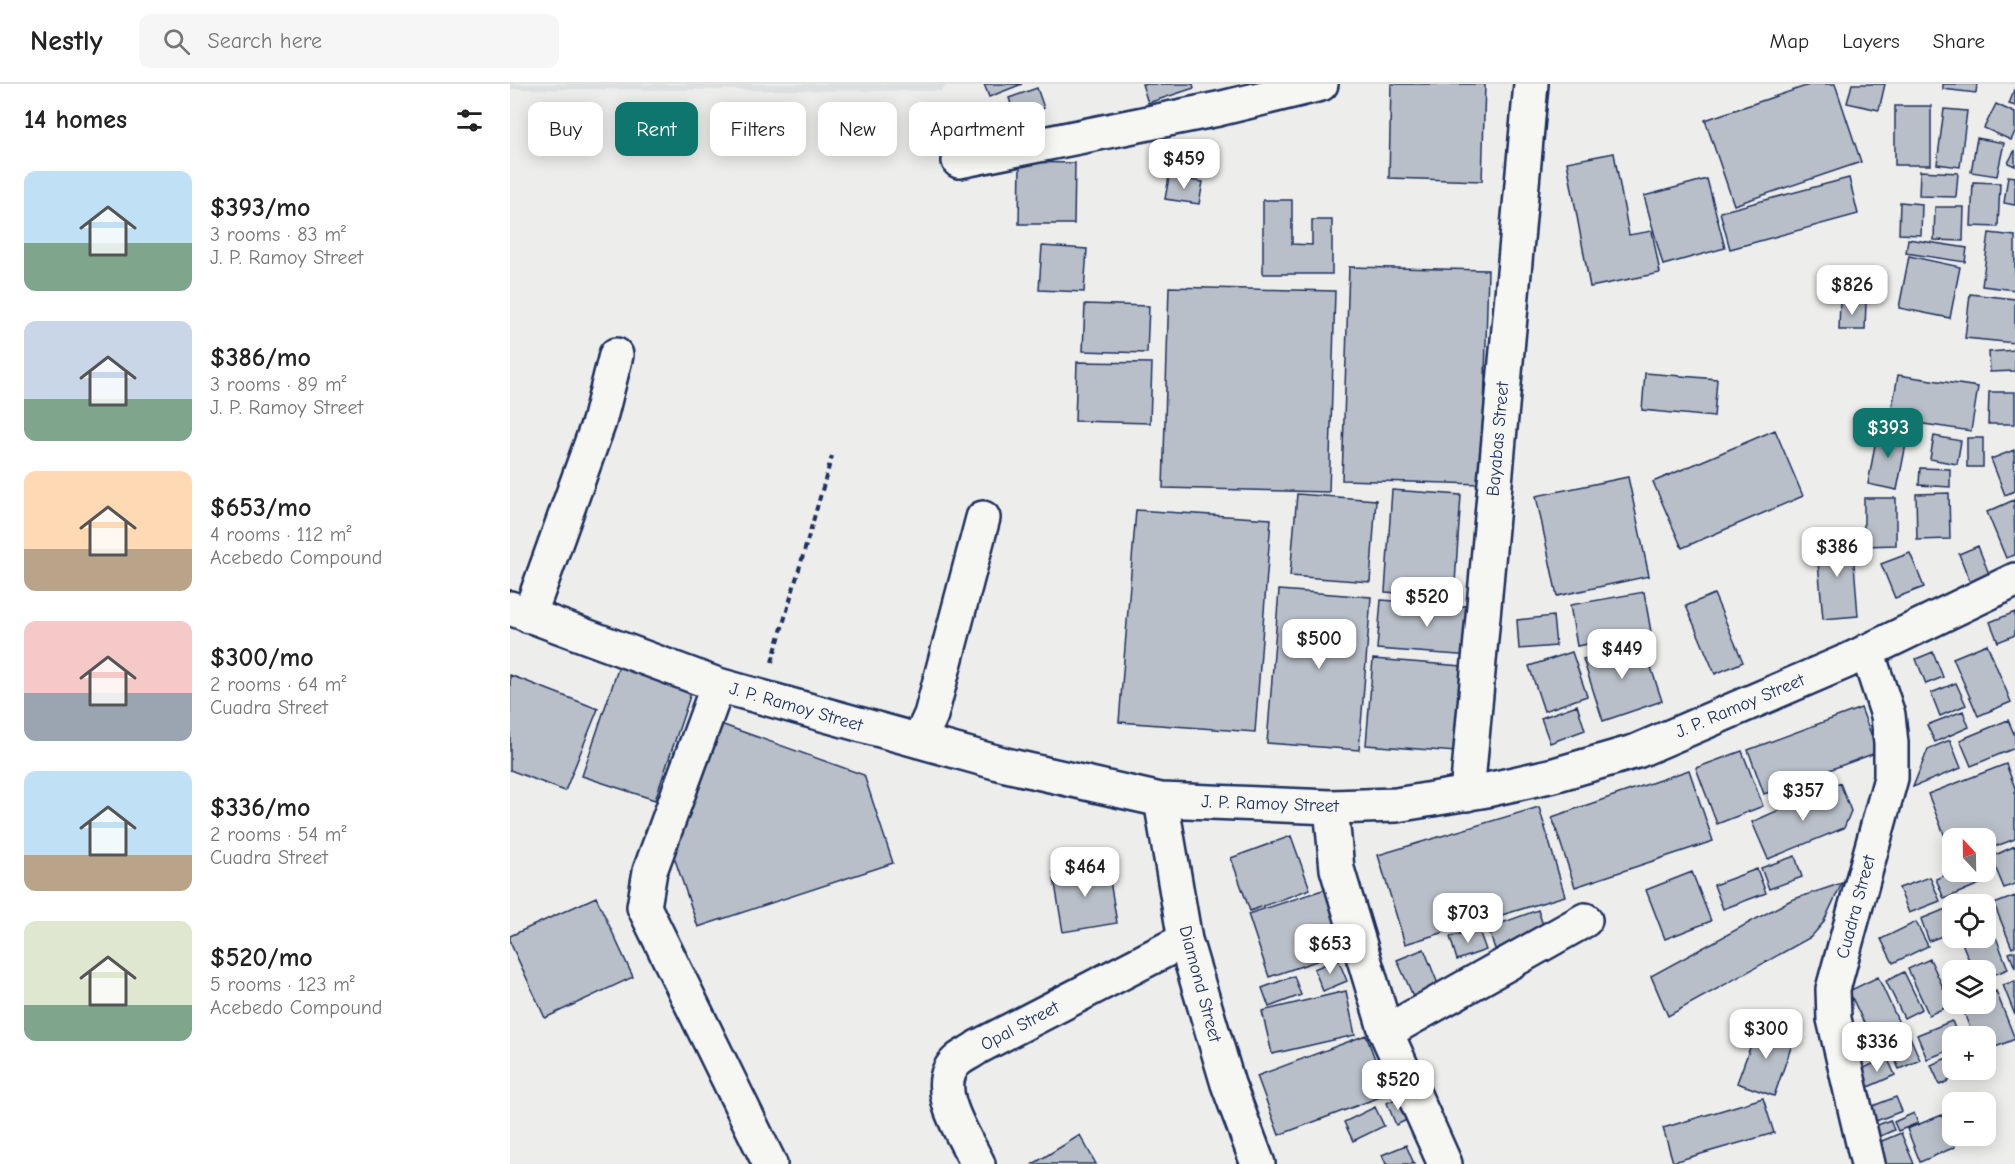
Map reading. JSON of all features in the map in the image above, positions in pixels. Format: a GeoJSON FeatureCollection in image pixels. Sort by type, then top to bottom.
{"type":"FeatureCollection","features":[{"type":"Feature","properties":{"kind":"street"},"geometry":{"type":"LineString","coordinates":[[959,161],[1218,109],[1321,84]]}},
{"type":"Feature","properties":{"kind":"street","name":"Bayabas Street"},"geometry":{"type":"LineString","coordinates":[[1467,794],[1531,84]]}},
{"type":"Feature","properties":{"kind":"street"},"geometry":{"type":"LineString","coordinates":[[520,612],[599,422],[616,355]]}},
{"type":"Feature","properties":{"kind":"street"},"geometry":{"type":"LineString","coordinates":[[919,741],[931,715],[983,518]]}},
{"type":"Feature","properties":{"kind":"street","name":"J. P. Ramoy Street"},"geometry":{"type":"LineString","coordinates":[[520,612],[718,685],[1005,765],[1161,800],[1331,807],[1396,806],[1467,794],[1554,775],[1637,751],[1867,651],[2015,580]]}},
{"type":"Feature","properties":{"kind":"street","name":"Cuadra Street"},"geometry":{"type":"LineString","coordinates":[[1867,651],[1888,715],[1891,778],[1833,989],[1833,1019],[1868,1164]]}},
{"type":"Feature","properties":{"kind":"street"},"geometry":{"type":"LineString","coordinates":[[718,685],[650,871],[644,907],[770,1164]]}},
{"type":"Feature","properties":{"kind":"street","name":"Diamond Street"},"geometry":{"type":"LineString","coordinates":[[1161,800],[1185,940],[1228,1084],[1258,1164]]}},
{"type":"Feature","properties":{"kind":"street"},"geometry":{"type":"LineString","coordinates":[[1331,807],[1338,869],[1386,1032],[1445,1164]]}},
{"type":"Feature","properties":{"kind":"street"},"geometry":{"type":"LineString","coordinates":[[1386,1032],[1585,920]]}},
{"type":"Feature","properties":{"kind":"street","name":"Opal Street"},"geometry":{"type":"LineString","coordinates":[[978,1164],[948,1101],[945,1082],[956,1062],[978,1047],[1185,940]]}},
{"type":"Feature","properties":{"kind":"path"},"geometry":{"type":"LineString","coordinates":[[761,697],[832,456]]}},
{"type":"Feature","properties":{"kind":"shaded area"},"geometry":{"type":"Polygon","coordinates":[[[510,84],[948,84],[941,91],[510,89],[510,84]]]}},
{"type":"Feature","properties":{"kind":"building"},"geometry":{"type":"Polygon","coordinates":[[[984,84],[1022,84],[989,97],[984,84]]]}},
{"type":"Feature","properties":{"kind":"building"},"geometry":{"type":"Polygon","coordinates":[[[1142,84],[1193,84],[1194,88],[1148,103],[1142,84]]]}},
{"type":"Feature","properties":{"kind":"building"},"geometry":{"type":"Polygon","coordinates":[[[1391,84],[1485,84],[1482,181],[1389,178],[1391,84]]]}},
{"type":"Feature","properties":{"kind":"building"},"geometry":{"type":"Polygon","coordinates":[[[1812,84],[1835,84],[1861,162],[1734,205],[1705,120],[1812,84]]]}},
{"type":"Feature","properties":{"kind":"building"},"geometry":{"type":"Polygon","coordinates":[[[1852,84],[1885,84],[1879,110],[1847,103],[1852,84]]]}},
{"type":"Feature","properties":{"kind":"building"},"geometry":{"type":"Polygon","coordinates":[[[1943,84],[1977,84],[1976,93],[1943,89],[1943,84]]]}},
{"type":"Feature","properties":{"kind":"building"},"geometry":{"type":"Polygon","coordinates":[[[1037,88],[1042,102],[1010,102],[1009,98],[1037,88]]]}},
{"type":"Feature","properties":{"kind":"building"},"geometry":{"type":"Polygon","coordinates":[[[2015,88],[2015,106],[2009,104],[2015,88]]]}},
{"type":"Feature","properties":{"kind":"building"},"geometry":{"type":"Polygon","coordinates":[[[1996,104],[2015,113],[2015,132],[2011,140],[1984,128],[1996,104]]]}},
{"type":"Feature","properties":{"kind":"building"},"geometry":{"type":"Polygon","coordinates":[[[1895,106],[1931,106],[1931,165],[1895,165],[1895,106]]]}},
{"type":"Feature","properties":{"kind":"building"},"geometry":{"type":"Polygon","coordinates":[[[1944,109],[1967,111],[1960,167],[1937,164],[1944,109]]]}},
{"type":"Feature","properties":{"kind":"building"},"geometry":{"type":"Polygon","coordinates":[[[1977,138],[2004,143],[1997,176],[1971,172],[1977,138]]]}},
{"type":"Feature","properties":{"kind":"building"},"geometry":{"type":"Polygon","coordinates":[[[2015,150],[2015,166],[2008,163],[2015,150]]]}},
{"type":"Feature","properties":{"kind":"building"},"geometry":{"type":"Polygon","coordinates":[[[1614,153],[1629,235],[1652,231],[1660,273],[1590,287],[1567,162],[1614,153]]]}},
{"type":"Feature","properties":{"kind":"building"},"geometry":{"type":"Polygon","coordinates":[[[1020,162],[1075,163],[1074,224],[1019,224],[1020,162]]]}},
{"type":"Feature","properties":{"kind":"building"},"geometry":{"type":"Polygon","coordinates":[[[1920,171],[1958,173],[1956,197],[1919,196],[1920,171]]]}},
{"type":"Feature","properties":{"kind":"building"},"geometry":{"type":"Polygon","coordinates":[[[2008,176],[2015,177],[2015,205],[2004,203],[2008,176]]]}},
{"type":"Feature","properties":{"kind":"building"},"geometry":{"type":"Polygon","coordinates":[[[1169,177],[1203,182],[1199,204],[1165,199],[1169,177]]]}},
{"type":"Feature","properties":{"kind":"building"},"geometry":{"type":"Polygon","coordinates":[[[1849,178],[1858,214],[1730,249],[1720,212],[1849,178]]]}},
{"type":"Feature","properties":{"kind":"building"},"geometry":{"type":"Polygon","coordinates":[[[1707,179],[1725,248],[1663,265],[1644,196],[1707,179]]]}},
{"type":"Feature","properties":{"kind":"building"},"geometry":{"type":"Polygon","coordinates":[[[1973,182],[2000,183],[1998,227],[1971,226],[1973,182]]]}},
{"type":"Feature","properties":{"kind":"building"},"geometry":{"type":"Polygon","coordinates":[[[1263,200],[1292,200],[1292,244],[1312,245],[1312,220],[1332,220],[1332,274],[1263,274],[1263,200]]]}},
{"type":"Feature","properties":{"kind":"building"},"geometry":{"type":"Polygon","coordinates":[[[1900,202],[1922,204],[1921,235],[1899,234],[1900,202]]]}},
{"type":"Feature","properties":{"kind":"building"},"geometry":{"type":"Polygon","coordinates":[[[1935,207],[1964,207],[1963,241],[1934,240],[1935,207]]]}},
{"type":"Feature","properties":{"kind":"building"},"geometry":{"type":"Polygon","coordinates":[[[1989,233],[2015,236],[2015,290],[1982,286],[1989,233]]]}},
{"type":"Feature","properties":{"kind":"building"},"geometry":{"type":"Polygon","coordinates":[[[1908,239],[1967,248],[1965,262],[1906,253],[1908,239]]]}},
{"type":"Feature","properties":{"kind":"building"},"geometry":{"type":"Polygon","coordinates":[[[1042,246],[1087,249],[1084,292],[1039,290],[1042,246]]]}},
{"type":"Feature","properties":{"kind":"building"},"geometry":{"type":"Polygon","coordinates":[[[1909,256],[1960,267],[1950,318],[1899,308],[1909,256]]]}},
{"type":"Feature","properties":{"kind":"building"},"geometry":{"type":"Polygon","coordinates":[[[1349,267],[1488,270],[1482,484],[1342,480],[1349,267]]]}},
{"type":"Feature","properties":{"kind":"building"},"geometry":{"type":"Polygon","coordinates":[[[1169,287],[1335,291],[1329,492],[1163,488],[1169,287]]]}},
{"type":"Feature","properties":{"kind":"building"},"geometry":{"type":"Polygon","coordinates":[[[1970,294],[2015,299],[2015,343],[1965,338],[1970,294]]]}},
{"type":"Feature","properties":{"kind":"building"},"geometry":{"type":"Polygon","coordinates":[[[1840,301],[1866,302],[1865,330],[1839,330],[1840,301]]]}},
{"type":"Feature","properties":{"kind":"building"},"geometry":{"type":"Polygon","coordinates":[[[1085,304],[1149,306],[1147,353],[1083,351],[1085,304]]]}},
{"type":"Feature","properties":{"kind":"building"},"geometry":{"type":"Polygon","coordinates":[[[2015,350],[2015,371],[1990,372],[1989,352],[2015,350]]]}},
{"type":"Feature","properties":{"kind":"building"},"geometry":{"type":"Polygon","coordinates":[[[1077,362],[1152,363],[1150,423],[1075,421],[1077,362]]]}},
{"type":"Feature","properties":{"kind":"building"},"geometry":{"type":"Polygon","coordinates":[[[1645,373],[1717,379],[1714,417],[1642,410],[1645,373]]]}},
{"type":"Feature","properties":{"kind":"building"},"geometry":{"type":"Polygon","coordinates":[[[1898,375],[1978,387],[1971,431],[1890,419],[1898,375]]]}},
{"type":"Feature","properties":{"kind":"building"},"geometry":{"type":"Polygon","coordinates":[[[1989,392],[2015,392],[2015,424],[1988,424],[1989,392]]]}},
{"type":"Feature","properties":{"kind":"building"},"geometry":{"type":"Polygon","coordinates":[[[1878,428],[1908,434],[1897,490],[1868,484],[1878,428]]]}},
{"type":"Feature","properties":{"kind":"building"},"geometry":{"type":"Polygon","coordinates":[[[1775,430],[1803,496],[1682,548],[1653,482],[1775,430]]]}},
{"type":"Feature","properties":{"kind":"building"},"geometry":{"type":"Polygon","coordinates":[[[1934,436],[1961,441],[1957,464],[1930,459],[1934,436]]]}},
{"type":"Feature","properties":{"kind":"building"},"geometry":{"type":"Polygon","coordinates":[[[1967,438],[1983,438],[1983,467],[1967,467],[1967,438]]]}},
{"type":"Feature","properties":{"kind":"building"},"geometry":{"type":"Polygon","coordinates":[[[2014,450],[2015,491],[2005,495],[1991,459],[2014,450]]]}},
{"type":"Feature","properties":{"kind":"building"},"geometry":{"type":"Polygon","coordinates":[[[1920,468],[1950,469],[1950,487],[1919,485],[1920,468]]]}},
{"type":"Feature","properties":{"kind":"building"},"geometry":{"type":"Polygon","coordinates":[[[1628,477],[1649,576],[1557,596],[1536,496],[1628,477]]]}},
{"type":"Feature","properties":{"kind":"building"},"geometry":{"type":"Polygon","coordinates":[[[1392,490],[1461,495],[1454,597],[1385,592],[1392,490]]]}},
{"type":"Feature","properties":{"kind":"building"},"geometry":{"type":"Polygon","coordinates":[[[1949,493],[1950,539],[1917,540],[1916,494],[1949,493]]]}},
{"type":"Feature","properties":{"kind":"building"},"geometry":{"type":"Polygon","coordinates":[[[1297,494],[1376,500],[1370,582],[1290,576],[1297,494]]]}},
{"type":"Feature","properties":{"kind":"building"},"geometry":{"type":"Polygon","coordinates":[[[1864,498],[1896,498],[1896,545],[1864,546],[1864,498]]]}},
{"type":"Feature","properties":{"kind":"building"},"geometry":{"type":"Polygon","coordinates":[[[2014,500],[2015,555],[2006,558],[1987,512],[2014,500]]]}},
{"type":"Feature","properties":{"kind":"building"},"geometry":{"type":"Polygon","coordinates":[[[1136,510],[1271,519],[1255,732],[1119,722],[1136,510]]]}},
{"type":"Feature","properties":{"kind":"building"},"geometry":{"type":"Polygon","coordinates":[[[1852,538],[1858,616],[1823,619],[1816,540],[1852,538]]]}},
{"type":"Feature","properties":{"kind":"building"},"geometry":{"type":"Polygon","coordinates":[[[1978,546],[1991,579],[1972,587],[1959,554],[1978,546]]]}},
{"type":"Feature","properties":{"kind":"building"},"geometry":{"type":"Polygon","coordinates":[[[1910,553],[1924,587],[1895,598],[1881,564],[1910,553]]]}},
{"type":"Feature","properties":{"kind":"building"},"geometry":{"type":"Polygon","coordinates":[[[1279,590],[1371,597],[1359,750],[1267,743],[1279,590]]]}},
{"type":"Feature","properties":{"kind":"building"},"geometry":{"type":"Polygon","coordinates":[[[1644,592],[1651,632],[1577,646],[1570,605],[1644,592]]]}},
{"type":"Feature","properties":{"kind":"building"},"geometry":{"type":"Polygon","coordinates":[[[1714,594],[1743,662],[1715,674],[1686,606],[1714,594]]]}},
{"type":"Feature","properties":{"kind":"building"},"geometry":{"type":"Polygon","coordinates":[[[1381,600],[1477,607],[1472,656],[1377,649],[1381,600]]]}},
{"type":"Feature","properties":{"kind":"building"},"geometry":{"type":"Polygon","coordinates":[[[2015,612],[2015,635],[1998,642],[1990,622],[2015,612]]]}},
{"type":"Feature","properties":{"kind":"building"},"geometry":{"type":"Polygon","coordinates":[[[1553,616],[1556,646],[1519,649],[1517,620],[1553,616]]]}},
{"type":"Feature","properties":{"kind":"building"},"geometry":{"type":"Polygon","coordinates":[[[1642,640],[1662,701],[1603,721],[1583,659],[1642,640]]]}},
{"type":"Feature","properties":{"kind":"building"},"geometry":{"type":"Polygon","coordinates":[[[1987,644],[2011,702],[1978,716],[1953,658],[1987,644]]]}},
{"type":"Feature","properties":{"kind":"building"},"geometry":{"type":"Polygon","coordinates":[[[1572,652],[1587,696],[1544,711],[1529,666],[1572,652]]]}},
{"type":"Feature","properties":{"kind":"building"},"geometry":{"type":"Polygon","coordinates":[[[1933,652],[1943,677],[1926,684],[1916,659],[1933,652]]]}},
{"type":"Feature","properties":{"kind":"building"},"geometry":{"type":"Polygon","coordinates":[[[1373,659],[1462,666],[1456,752],[1366,745],[1373,659]]]}},
{"type":"Feature","properties":{"kind":"building"},"geometry":{"type":"Polygon","coordinates":[[[619,666],[692,690],[655,800],[582,776],[619,666]]]}},
{"type":"Feature","properties":{"kind":"building"},"geometry":{"type":"Polygon","coordinates":[[[510,675],[598,709],[565,791],[510,770],[510,675]]]}},
{"type":"Feature","properties":{"kind":"building"},"geometry":{"type":"Polygon","coordinates":[[[1956,683],[1966,705],[1940,716],[1931,693],[1956,683]]]}},
{"type":"Feature","properties":{"kind":"building"},"geometry":{"type":"Polygon","coordinates":[[[1577,705],[1585,730],[1550,743],[1541,718],[1577,705]]]}},
{"type":"Feature","properties":{"kind":"building"},"geometry":{"type":"Polygon","coordinates":[[[1861,708],[1878,752],[1764,794],[1748,750],[1861,708]]]}},
{"type":"Feature","properties":{"kind":"building"},"geometry":{"type":"Polygon","coordinates":[[[1963,711],[1969,727],[1935,742],[1927,725],[1963,711]]]}},
{"type":"Feature","properties":{"kind":"building"},"geometry":{"type":"Polygon","coordinates":[[[2008,720],[2015,736],[2015,748],[1971,766],[1960,740],[2008,720]]]}},
{"type":"Feature","properties":{"kind":"building"},"geometry":{"type":"Polygon","coordinates":[[[715,722],[864,775],[893,863],[698,927],[671,848],[715,722]]]}},
{"type":"Feature","properties":{"kind":"building"},"geometry":{"type":"Polygon","coordinates":[[[1950,740],[1961,768],[1913,787],[1928,749],[1950,740]]]}},
{"type":"Feature","properties":{"kind":"building"},"geometry":{"type":"Polygon","coordinates":[[[1742,751],[1763,806],[1717,824],[1696,768],[1742,751]]]}},
{"type":"Feature","properties":{"kind":"building"},"geometry":{"type":"Polygon","coordinates":[[[2006,764],[2015,788],[2015,839],[1996,846],[1996,828],[1942,829],[1928,794],[2006,764]]]}},
{"type":"Feature","properties":{"kind":"building"},"geometry":{"type":"Polygon","coordinates":[[[1689,770],[1713,841],[1575,887],[1552,817],[1689,770]]]}},
{"type":"Feature","properties":{"kind":"building"},"geometry":{"type":"Polygon","coordinates":[[[1840,783],[1851,811],[1844,828],[1768,859],[1752,822],[1840,783]]]}},
{"type":"Feature","properties":{"kind":"building"},"geometry":{"type":"Polygon","coordinates":[[[1539,807],[1565,896],[1405,944],[1378,855],[1539,807]]]}},
{"type":"Feature","properties":{"kind":"building"},"geometry":{"type":"Polygon","coordinates":[[[1291,836],[1310,889],[1250,911],[1231,858],[1291,836]]]}},
{"type":"Feature","properties":{"kind":"building"},"geometry":{"type":"Polygon","coordinates":[[[2015,846],[2015,884],[2004,888],[1996,869],[1996,855],[2015,846]]]}},
{"type":"Feature","properties":{"kind":"building"},"geometry":{"type":"Polygon","coordinates":[[[1795,856],[1802,877],[1769,889],[1761,868],[1795,856]]]}},
{"type":"Feature","properties":{"kind":"building"},"geometry":{"type":"Polygon","coordinates":[[[1107,863],[1117,923],[1063,932],[1053,872],[1107,863]]]}},
{"type":"Feature","properties":{"kind":"building"},"geometry":{"type":"Polygon","coordinates":[[[1757,869],[1766,893],[1723,909],[1714,885],[1757,869]]]}},
{"type":"Feature","properties":{"kind":"building"},"geometry":{"type":"Polygon","coordinates":[[[1692,872],[1711,921],[1665,939],[1646,890],[1692,872]]]}},
{"type":"Feature","properties":{"kind":"building"},"geometry":{"type":"Polygon","coordinates":[[[1930,877],[1940,901],[1909,913],[1899,888],[1930,877]]]}},
{"type":"Feature","properties":{"kind":"building"},"geometry":{"type":"Polygon","coordinates":[[[1942,877],[1942,882],[1984,882],[1956,894],[1942,894],[1936,879],[1942,877]]]}},
{"type":"Feature","properties":{"kind":"building"},"geometry":{"type":"Polygon","coordinates":[[[1842,883],[1823,923],[1811,937],[1668,1016],[1651,976],[1791,900],[1842,883]]]}},
{"type":"Feature","properties":{"kind":"building"},"geometry":{"type":"Polygon","coordinates":[[[1332,887],[1352,949],[1269,977],[1248,914],[1332,887]]]}},
{"type":"Feature","properties":{"kind":"building"},"geometry":{"type":"Polygon","coordinates":[[[2015,896],[2015,946],[2012,948],[1996,909],[1996,903],[2015,896]]]}},
{"type":"Feature","properties":{"kind":"building"},"geometry":{"type":"Polygon","coordinates":[[[596,897],[633,977],[545,1018],[510,942],[510,936],[596,897]]]}},
{"type":"Feature","properties":{"kind":"building"},"geometry":{"type":"Polygon","coordinates":[[[1538,910],[1545,931],[1495,949],[1488,928],[1538,910]]]}},
{"type":"Feature","properties":{"kind":"building"},"geometry":{"type":"Polygon","coordinates":[[[1942,910],[1942,936],[1929,941],[1921,919],[1942,910]]]}},
{"type":"Feature","properties":{"kind":"building"},"geometry":{"type":"Polygon","coordinates":[[[1916,922],[1928,946],[1893,963],[1881,939],[1916,922]]]}},
{"type":"Feature","properties":{"kind":"building"},"geometry":{"type":"Polygon","coordinates":[[[1478,928],[1486,950],[1457,960],[1450,937],[1478,928]]]}},
{"type":"Feature","properties":{"kind":"building"},"geometry":{"type":"Polygon","coordinates":[[[1996,937],[2008,969],[1996,974],[1996,960],[1969,960],[1964,948],[1996,948],[1996,937]]]}},
{"type":"Feature","properties":{"kind":"building"},"geometry":{"type":"Polygon","coordinates":[[[1424,949],[1440,989],[1415,1000],[1397,960],[1424,949]]]}},
{"type":"Feature","properties":{"kind":"building"},"geometry":{"type":"Polygon","coordinates":[[[2015,951],[2015,968],[2009,953],[2015,951]]]}},
{"type":"Feature","properties":{"kind":"building"},"geometry":{"type":"Polygon","coordinates":[[[1338,959],[1347,981],[1323,991],[1314,969],[1338,959]]]}},
{"type":"Feature","properties":{"kind":"building"},"geometry":{"type":"Polygon","coordinates":[[[1930,959],[1942,985],[1942,1009],[1929,1015],[1908,969],[1930,959]]]}},
{"type":"Feature","properties":{"kind":"building"},"geometry":{"type":"Polygon","coordinates":[[[1904,972],[1922,1009],[1904,1018],[1886,981],[1904,972]]]}},
{"type":"Feature","properties":{"kind":"building"},"geometry":{"type":"Polygon","coordinates":[[[1294,976],[1301,995],[1269,1007],[1262,988],[1294,976]]]}},
{"type":"Feature","properties":{"kind":"building"},"geometry":{"type":"Polygon","coordinates":[[[1878,977],[1899,1023],[1870,1036],[1849,991],[1878,977]]]}},
{"type":"Feature","properties":{"kind":"building"},"geometry":{"type":"Polygon","coordinates":[[[2015,981],[2015,1015],[2003,985],[2015,981]]]}},
{"type":"Feature","properties":{"kind":"building"},"geometry":{"type":"Polygon","coordinates":[[[1346,991],[1355,1035],[1272,1054],[1262,1011],[1346,991]]]}},
{"type":"Feature","properties":{"kind":"building"},"geometry":{"type":"Polygon","coordinates":[[[1996,991],[2015,1039],[1996,1047],[1996,1026],[1969,1026],[1964,1014],[1996,1014],[1996,991]]]}},
{"type":"Feature","properties":{"kind":"building"},"geometry":{"type":"Polygon","coordinates":[[[1952,1021],[1954,1026],[1942,1026],[1942,1053],[1927,1059],[1917,1035],[1952,1021]]]}},
{"type":"Feature","properties":{"kind":"building"},"geometry":{"type":"Polygon","coordinates":[[[1759,1023],[1795,1036],[1774,1096],[1737,1083],[1759,1023]]]}},
{"type":"Feature","properties":{"kind":"building"},"geometry":{"type":"Polygon","coordinates":[[[1366,1035],[1388,1094],[1279,1135],[1257,1076],[1366,1035]]]}},
{"type":"Feature","properties":{"kind":"building"},"geometry":{"type":"Polygon","coordinates":[[[1910,1037],[1920,1060],[1899,1069],[1889,1046],[1910,1037]]]}},
{"type":"Feature","properties":{"kind":"building"},"geometry":{"type":"Polygon","coordinates":[[[1887,1057],[1895,1075],[1866,1088],[1858,1071],[1887,1057]]]}},
{"type":"Feature","properties":{"kind":"building"},"geometry":{"type":"Polygon","coordinates":[[[1942,1060],[1942,1080],[1950,1080],[1940,1085],[1931,1065],[1942,1060]]]}},
{"type":"Feature","properties":{"kind":"building"},"geometry":{"type":"Polygon","coordinates":[[[1400,1097],[1409,1119],[1396,1125],[1387,1103],[1400,1097]]]}},
{"type":"Feature","properties":{"kind":"building"},"geometry":{"type":"Polygon","coordinates":[[[1896,1097],[1902,1111],[1876,1121],[1870,1107],[1896,1097]]]}},
{"type":"Feature","properties":{"kind":"building"},"geometry":{"type":"Polygon","coordinates":[[[1763,1098],[1774,1133],[1673,1162],[1663,1128],[1763,1098]]]}},
{"type":"Feature","properties":{"kind":"building"},"geometry":{"type":"Polygon","coordinates":[[[1375,1107],[1384,1126],[1353,1141],[1344,1122],[1375,1107]]]}},
{"type":"Feature","properties":{"kind":"building"},"geometry":{"type":"Polygon","coordinates":[[[1914,1113],[1918,1123],[1898,1131],[1894,1122],[1914,1113]]]}},
{"type":"Feature","properties":{"kind":"building"},"geometry":{"type":"Polygon","coordinates":[[[1942,1115],[1942,1146],[1955,1147],[1920,1162],[1907,1129],[1942,1115]]]}},
{"type":"Feature","properties":{"kind":"building"},"geometry":{"type":"Polygon","coordinates":[[[1890,1120],[1894,1130],[1865,1143],[1861,1132],[1890,1120]]]}},
{"type":"Feature","properties":{"kind":"building"},"geometry":{"type":"Polygon","coordinates":[[[1901,1133],[1914,1164],[1872,1164],[1865,1148],[1901,1133]]]}},
{"type":"Feature","properties":{"kind":"building"},"geometry":{"type":"Polygon","coordinates":[[[1080,1135],[1096,1164],[1033,1164],[1080,1135]]]}},
{"type":"Feature","properties":{"kind":"building"},"geometry":{"type":"Polygon","coordinates":[[[1406,1145],[1414,1164],[1386,1164],[1382,1155],[1406,1145]]]}}]}
